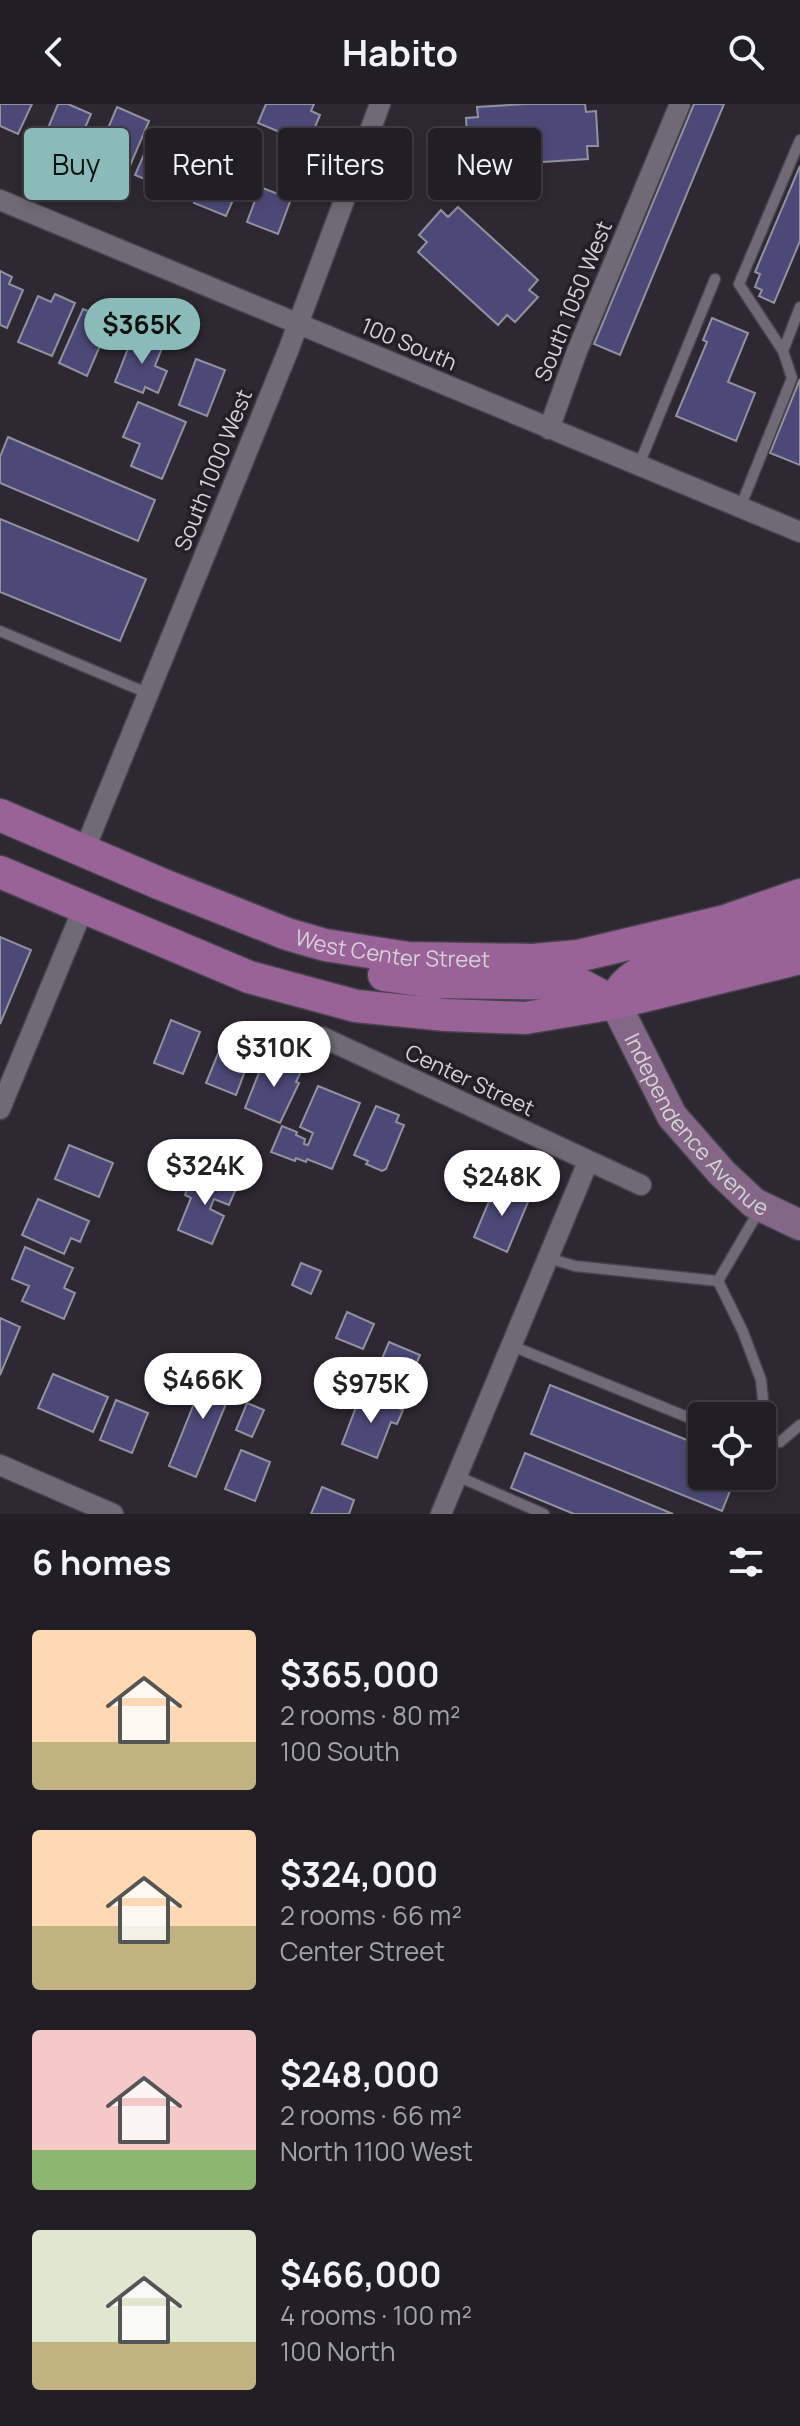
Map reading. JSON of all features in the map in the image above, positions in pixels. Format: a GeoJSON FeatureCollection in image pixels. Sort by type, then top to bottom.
{"type":"FeatureCollection","features":[{"type":"Feature","properties":{"kind":"main road","name":"West Center Street"},"geometry":{"type":"LineString","coordinates":[[0,815],[251,921],[307,940],[408,958],[475,961],[563,958],[725,921],[800,895]]}},
{"type":"Feature","properties":{"kind":"main road"},"geometry":{"type":"LineString","coordinates":[[0,872],[249,977],[356,1006],[446,1015],[525,1018],[615,1003],[800,958]]}},
{"type":"Feature","properties":{"kind":"main road"},"geometry":{"type":"LineString","coordinates":[[615,1003],[618,992],[638,974],[723,953],[800,926]]}},
{"type":"Feature","properties":{"kind":"main road"},"geometry":{"type":"LineString","coordinates":[[307,940],[357,971],[432,982],[579,984],[615,1003]]}},
{"type":"Feature","properties":{"kind":"street","name":"South 1000 West"},"geometry":{"type":"LineString","coordinates":[[84,851],[298,323],[380,104]]}},
{"type":"Feature","properties":{"kind":"street","name":"South 1050 West"},"geometry":{"type":"LineString","coordinates":[[549,429],[577,351],[680,104]]}},
{"type":"Feature","properties":{"kind":"street","name":"100 South"},"geometry":{"type":"LineString","coordinates":[[0,200],[800,532]]}},
{"type":"Feature","properties":{"kind":"street"},"geometry":{"type":"LineString","coordinates":[[0,1109],[5,1086],[83,909]]}},
{"type":"Feature","properties":{"kind":"street","name":"Independence Avenue"},"geometry":{"type":"LineString","coordinates":[[615,1003],[672,1116],[722,1173],[761,1207],[800,1225]]}},
{"type":"Feature","properties":{"kind":"street","name":"Center Street"},"geometry":{"type":"LineString","coordinates":[[322,1037],[641,1185]]}},
{"type":"Feature","properties":{"kind":"street"},"geometry":{"type":"LineString","coordinates":[[441,1514],[588,1162]]}},
{"type":"Feature","properties":{"kind":"street"},"geometry":{"type":"LineString","coordinates":[[0,1465],[113,1514]]}},
{"type":"Feature","properties":{"kind":"lane"},"geometry":{"type":"LineString","coordinates":[[740,508],[792,378],[783,351],[739,284],[800,140]]}},
{"type":"Feature","properties":{"kind":"lane"},"geometry":{"type":"LineString","coordinates":[[638,467],[695,335],[715,279]]}},
{"type":"Feature","properties":{"kind":"lane"},"geometry":{"type":"LineString","coordinates":[[783,351],[800,307]]}},
{"type":"Feature","properties":{"kind":"lane"},"geometry":{"type":"LineString","coordinates":[[0,631],[147,693]]}},
{"type":"Feature","properties":{"kind":"lane"},"geometry":{"type":"LineString","coordinates":[[718,1281],[761,1207]]}},
{"type":"Feature","properties":{"kind":"lane"},"geometry":{"type":"LineString","coordinates":[[548,1258],[575,1266],[718,1281]]}},
{"type":"Feature","properties":{"kind":"lane"},"geometry":{"type":"LineString","coordinates":[[718,1281],[743,1332],[761,1380],[762,1402]]}},
{"type":"Feature","properties":{"kind":"lane"},"geometry":{"type":"LineString","coordinates":[[512,1346],[688,1417]]}},
{"type":"Feature","properties":{"kind":"lane"},"geometry":{"type":"LineString","coordinates":[[776,1442],[780,1442],[800,1425]]}},
{"type":"Feature","properties":{"kind":"lane"},"geometry":{"type":"LineString","coordinates":[[457,1476],[544,1514]]}},
{"type":"Feature","properties":{"kind":"building"},"geometry":{"type":"Polygon","coordinates":[[[0,104],[32,104],[18,134],[0,126],[0,104]]]}},
{"type":"Feature","properties":{"kind":"building"},"geometry":{"type":"Polygon","coordinates":[[[58,104],[68,104],[91,114],[85,128],[48,128],[58,104]]]}},
{"type":"Feature","properties":{"kind":"building"},"geometry":{"type":"Polygon","coordinates":[[[266,104],[314,104],[311,111],[320,115],[315,128],[278,128],[278,131],[258,123],[266,104]]]}},
{"type":"Feature","properties":{"kind":"building"},"geometry":{"type":"Polygon","coordinates":[[[585,104],[586,112],[596,111],[598,146],[587,146],[588,159],[541,162],[541,128],[467,128],[466,118],[478,117],[477,107],[585,104]]]}},
{"type":"Feature","properties":{"kind":"building"},"geometry":{"type":"Polygon","coordinates":[[[694,104],[724,104],[620,355],[594,344],[694,104]]]}},
{"type":"Feature","properties":{"kind":"building"},"geometry":{"type":"Polygon","coordinates":[[[117,107],[149,121],[129,168],[129,128],[108,128],[117,107]]]}},
{"type":"Feature","properties":{"kind":"building"},"geometry":{"type":"Polygon","coordinates":[[[145,152],[145,179],[135,175],[145,152]]]}},
{"type":"Feature","properties":{"kind":"building"},"geometry":{"type":"Polygon","coordinates":[[[800,166],[800,241],[774,303],[759,296],[762,290],[755,287],[760,274],[755,272],[800,166]]]}},
{"type":"Feature","properties":{"kind":"building"},"geometry":{"type":"Polygon","coordinates":[[[262,188],[278,194],[278,200],[291,200],[278,234],[247,222],[255,200],[262,200],[262,188]]]}},
{"type":"Feature","properties":{"kind":"building"},"geometry":{"type":"Polygon","coordinates":[[[195,200],[233,200],[226,216],[194,203],[195,200]]]}},
{"type":"Feature","properties":{"kind":"building"},"geometry":{"type":"Polygon","coordinates":[[[458,207],[538,280],[529,290],[538,297],[515,322],[507,315],[498,325],[418,252],[427,242],[419,235],[441,210],[448,217],[458,207]]]}},
{"type":"Feature","properties":{"kind":"building"},"geometry":{"type":"Polygon","coordinates":[[[0,271],[12,277],[9,284],[23,290],[7,328],[0,325],[0,271]]]}},
{"type":"Feature","properties":{"kind":"building"},"geometry":{"type":"Polygon","coordinates":[[[55,294],[75,303],[52,356],[18,342],[38,296],[51,302],[55,294]]]}},
{"type":"Feature","properties":{"kind":"building"},"geometry":{"type":"Polygon","coordinates":[[[83,309],[111,320],[87,376],[59,363],[83,309]]]}},
{"type":"Feature","properties":{"kind":"building"},"geometry":{"type":"Polygon","coordinates":[[[712,318],[748,333],[728,382],[755,393],[736,441],[676,416],[707,342],[703,340],[712,318]]]}},
{"type":"Feature","properties":{"kind":"building"},"geometry":{"type":"Polygon","coordinates":[[[134,333],[163,345],[155,366],[167,371],[158,393],[145,387],[143,393],[115,382],[134,333]]]}},
{"type":"Feature","properties":{"kind":"building"},"geometry":{"type":"Polygon","coordinates":[[[196,359],[225,370],[207,416],[179,405],[196,359]]]}},
{"type":"Feature","properties":{"kind":"building"},"geometry":{"type":"Polygon","coordinates":[[[800,379],[800,465],[770,453],[800,379]]]}},
{"type":"Feature","properties":{"kind":"building"},"geometry":{"type":"Polygon","coordinates":[[[138,402],[186,422],[162,479],[131,466],[140,444],[123,437],[138,402]]]}},
{"type":"Feature","properties":{"kind":"building"},"geometry":{"type":"Polygon","coordinates":[[[8,437],[155,500],[138,541],[0,483],[0,457],[8,437]]]}},
{"type":"Feature","properties":{"kind":"building"},"geometry":{"type":"Polygon","coordinates":[[[0,519],[146,579],[120,641],[0,592],[0,519]]]}},
{"type":"Feature","properties":{"kind":"building"},"geometry":{"type":"Polygon","coordinates":[[[0,937],[31,950],[0,1024],[0,937]]]}},
{"type":"Feature","properties":{"kind":"building"},"geometry":{"type":"Polygon","coordinates":[[[171,1020],[200,1032],[183,1074],[154,1063],[171,1020]]]}},
{"type":"Feature","properties":{"kind":"building"},"geometry":{"type":"Polygon","coordinates":[[[222,1044],[251,1055],[236,1095],[206,1083],[222,1044]]]}},
{"type":"Feature","properties":{"kind":"building"},"geometry":{"type":"Polygon","coordinates":[[[266,1055],[302,1069],[296,1082],[299,1083],[280,1123],[245,1108],[266,1055]]]}},
{"type":"Feature","properties":{"kind":"building"},"geometry":{"type":"Polygon","coordinates":[[[318,1086],[360,1103],[332,1169],[307,1159],[306,1162],[296,1158],[295,1161],[271,1152],[282,1126],[297,1132],[296,1135],[305,1139],[304,1144],[308,1145],[313,1133],[300,1127],[318,1086]]]}},
{"type":"Feature","properties":{"kind":"building"},"geometry":{"type":"Polygon","coordinates":[[[376,1106],[399,1115],[396,1122],[404,1125],[386,1169],[382,1171],[354,1155],[376,1106]]]}},
{"type":"Feature","properties":{"kind":"building"},"geometry":{"type":"Polygon","coordinates":[[[69,1145],[113,1163],[99,1197],[55,1179],[69,1145]]]}},
{"type":"Feature","properties":{"kind":"building"},"geometry":{"type":"Polygon","coordinates":[[[194,1171],[236,1189],[229,1205],[214,1199],[210,1209],[224,1216],[212,1244],[178,1230],[191,1198],[185,1195],[194,1171]]]}},
{"type":"Feature","properties":{"kind":"building"},"geometry":{"type":"Polygon","coordinates":[[[506,1185],[522,1192],[519,1198],[528,1202],[507,1252],[474,1237],[495,1187],[503,1191],[506,1185]]]}},
{"type":"Feature","properties":{"kind":"building"},"geometry":{"type":"Polygon","coordinates":[[[38,1199],[89,1221],[80,1242],[71,1238],[64,1254],[22,1235],[38,1199]]]}},
{"type":"Feature","properties":{"kind":"building"},"geometry":{"type":"Polygon","coordinates":[[[25,1247],[73,1268],[64,1288],[75,1293],[64,1319],[22,1301],[29,1286],[12,1279],[25,1247]]]}},
{"type":"Feature","properties":{"kind":"building"},"geometry":{"type":"Polygon","coordinates":[[[301,1263],[321,1271],[311,1294],[292,1285],[301,1263]]]}},
{"type":"Feature","properties":{"kind":"building"},"geometry":{"type":"Polygon","coordinates":[[[347,1312],[374,1324],[363,1349],[336,1338],[347,1312]]]}},
{"type":"Feature","properties":{"kind":"building"},"geometry":{"type":"Polygon","coordinates":[[[0,1318],[20,1327],[0,1375],[0,1318]]]}},
{"type":"Feature","properties":{"kind":"building"},"geometry":{"type":"Polygon","coordinates":[[[389,1342],[420,1355],[404,1393],[373,1380],[389,1342]]]}},
{"type":"Feature","properties":{"kind":"building"},"geometry":{"type":"Polygon","coordinates":[[[209,1366],[237,1377],[196,1477],[169,1466],[209,1366]]]}},
{"type":"Feature","properties":{"kind":"building"},"geometry":{"type":"Polygon","coordinates":[[[53,1374],[108,1397],[93,1432],[38,1408],[53,1374]]]}},
{"type":"Feature","properties":{"kind":"building"},"geometry":{"type":"Polygon","coordinates":[[[550,1385],[688,1440],[688,1490],[730,1490],[722,1511],[531,1434],[550,1385]]]}},
{"type":"Feature","properties":{"kind":"building"},"geometry":{"type":"Polygon","coordinates":[[[361,1394],[403,1410],[397,1424],[391,1422],[377,1458],[342,1444],[361,1394]]]}},
{"type":"Feature","properties":{"kind":"building"},"geometry":{"type":"Polygon","coordinates":[[[116,1400],[148,1413],[132,1453],[100,1440],[116,1400]]]}},
{"type":"Feature","properties":{"kind":"building"},"geometry":{"type":"Polygon","coordinates":[[[247,1403],[264,1410],[252,1437],[236,1430],[247,1403]]]}},
{"type":"Feature","properties":{"kind":"building"},"geometry":{"type":"Polygon","coordinates":[[[241,1450],[270,1462],[255,1501],[225,1489],[241,1450]]]}},
{"type":"Feature","properties":{"kind":"building"},"geometry":{"type":"Polygon","coordinates":[[[525,1453],[673,1514],[574,1514],[511,1488],[525,1453]]]}},
{"type":"Feature","properties":{"kind":"building"},"geometry":{"type":"Polygon","coordinates":[[[322,1487],[354,1500],[349,1514],[311,1514],[322,1487]]]}}]}
